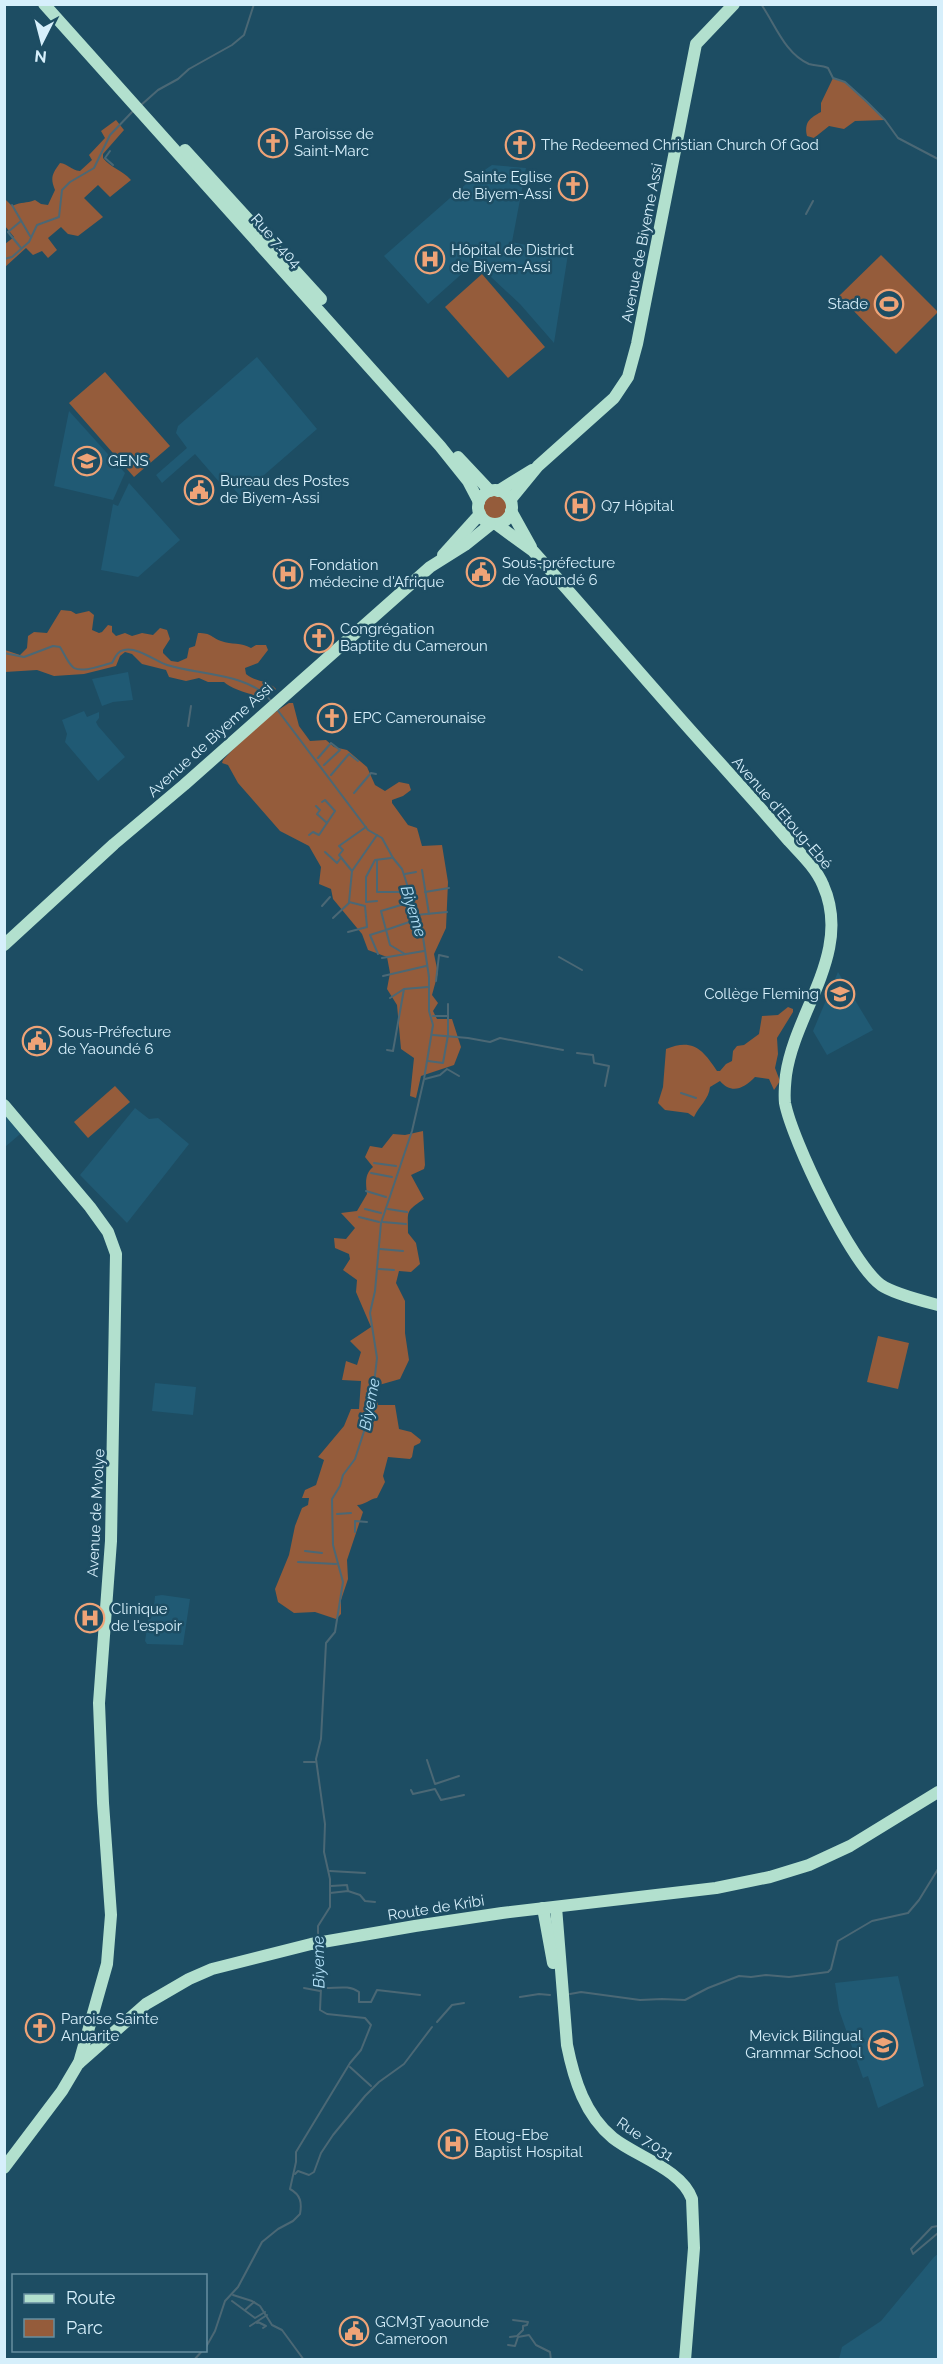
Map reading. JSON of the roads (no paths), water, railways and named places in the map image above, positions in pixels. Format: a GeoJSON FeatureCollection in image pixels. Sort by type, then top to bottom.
{"type":"FeatureCollection","features":[{"type":"Feature","properties":{"kind":"main road","name":"Rue 7.404"},"geometry":{"type":"LineString","coordinates":[[44,4],[440,446],[468,482],[480,508]]}},
{"type":"Feature","properties":{"kind":"main road","name":"Rue 7.404"},"geometry":{"type":"LineString","coordinates":[[54,4],[494,491]]}},
{"type":"Feature","properties":{"kind":"main road","name":"Avenue de Biyeme Assi"},"geometry":{"type":"LineString","coordinates":[[494,491],[538,466],[614,398],[625,385],[637,344],[696,44],[734,4]]}},
{"type":"Feature","properties":{"kind":"main road","name":"Avenue de Biyeme Assi"},"geometry":{"type":"LineString","coordinates":[[511,505],[538,466]]}},
{"type":"Feature","properties":{"kind":"main road"},"geometry":{"type":"LineString","coordinates":[[494,491],[511,505],[533,551],[493,525],[480,508],[482,496],[494,491]]}},
{"type":"Feature","properties":{"kind":"main road"},"geometry":{"type":"LineString","coordinates":[[493,525],[507,520],[512,514],[511,505]]}},
{"type":"Feature","properties":{"kind":"main road","name":"Avenue de Biyeme Assi"},"geometry":{"type":"LineString","coordinates":[[439,561],[480,508]]}},
{"type":"Feature","properties":{"kind":"main road","name":"Avenue de Biyeme Assi"},"geometry":{"type":"LineString","coordinates":[[4,945],[114,844],[439,561],[493,525]]}},
{"type":"Feature","properties":{"kind":"main road","name":"Avenue d'Etoug-Ebé"},"geometry":{"type":"LineString","coordinates":[[533,551],[770,818],[823,884],[831,914],[829,952],[786,1072],[785,1101],[793,1129],[848,1241],[871,1275],[882,1286],[939,1305]]}},
{"type":"Feature","properties":{"kind":"main road","name":"Avenue de Mvolye"},"geometry":{"type":"LineString","coordinates":[[4,1105],[90,1207],[108,1232],[116,1254],[111,1541],[99,1703],[111,1916],[107,1964],[78,2064]]}},
{"type":"Feature","properties":{"kind":"main road","name":"Route de Kribi"},"geometry":{"type":"LineString","coordinates":[[4,2168],[62,2091],[78,2064],[146,2004],[189,1979],[212,1970],[317,1943],[543,1908],[716,1888],[770,1877],[842,1850],[939,1792]]}},
{"type":"Feature","properties":{"kind":"main road","name":"Rue 7.031"},"geometry":{"type":"LineString","coordinates":[[556,1907],[559,1995],[566,2065],[576,2096],[585,2113],[606,2139],[676,2185],[684,2193],[688,2208],[688,2227],[679,2360]]}},
{"type":"Feature","properties":{"kind":"main road","name":"Rue 7.031"},"geometry":{"type":"LineString","coordinates":[[543,1908],[571,2065],[583,2100],[592,2116],[615,2139],[679,2180],[690,2192],[694,2248],[685,2360]]}},
{"type":"Feature","properties":{"kind":"waterway"},"geometry":{"type":"LineString","coordinates":[[140,106],[158,90],[178,79],[189,69],[232,45],[244,35],[254,4]]}},
{"type":"Feature","properties":{"kind":"waterway"},"geometry":{"type":"LineString","coordinates":[[761,4],[781,38],[793,53],[809,64],[828,68],[833,78],[845,82],[866,101],[885,120],[898,138],[938,159]]}},
{"type":"Feature","properties":{"kind":"waterway"},"geometry":{"type":"LineString","coordinates":[[4,259],[12,257],[29,242],[37,225],[59,217],[62,190],[70,182],[94,168],[110,135],[133,111]]}},
{"type":"Feature","properties":{"kind":"waterway"},"geometry":{"type":"LineString","coordinates":[[110,151],[105,158],[113,165]]}},
{"type":"Feature","properties":{"kind":"waterway"},"geometry":{"type":"LineString","coordinates":[[806,214],[813,201]]}},
{"type":"Feature","properties":{"kind":"waterway"},"geometry":{"type":"LineString","coordinates":[[12,205],[30,236]]}},
{"type":"Feature","properties":{"kind":"waterway"},"geometry":{"type":"LineString","coordinates":[[8,232],[21,221]]}},
{"type":"Feature","properties":{"kind":"waterway"},"geometry":{"type":"LineString","coordinates":[[8,232],[21,248]]}},
{"type":"Feature","properties":{"kind":"waterway","name":"Biyeme"},"geometry":{"type":"LineString","coordinates":[[4,653],[24,657],[53,646],[60,647],[72,666],[82,670],[112,663],[116,655],[122,651],[135,651],[167,665],[237,680],[262,692],[271,701]]}},
{"type":"Feature","properties":{"kind":"waterway"},"geometry":{"type":"LineString","coordinates":[[188,726],[191,706]]}},
{"type":"Feature","properties":{"kind":"waterway","name":"Biyeme"},"geometry":{"type":"LineString","coordinates":[[276,708],[368,830],[382,838],[402,869],[423,937],[429,977],[429,1011],[433,1025],[412,1131],[381,1223],[375,1291],[370,1313],[377,1358],[371,1410],[355,1459],[343,1475],[340,1486],[332,1499],[333,1545],[343,1582],[335,1632],[326,1643],[321,1739],[316,1759],[325,1824],[324,1852],[330,1879],[330,1907],[318,1926],[318,1939]]}},
{"type":"Feature","properties":{"kind":"waterway"},"geometry":{"type":"LineString","coordinates":[[318,758],[331,743],[340,750],[324,765]]}},
{"type":"Feature","properties":{"kind":"waterway"},"geometry":{"type":"LineString","coordinates":[[331,775],[349,754],[358,761]]}},
{"type":"Feature","properties":{"kind":"waterway"},"geometry":{"type":"LineString","coordinates":[[354,793],[371,773],[376,774]]}},
{"type":"Feature","properties":{"kind":"waterway"},"geometry":{"type":"LineString","coordinates":[[309,835],[313,832],[319,835],[335,811],[325,800],[322,802]]}},
{"type":"Feature","properties":{"kind":"waterway"},"geometry":{"type":"LineString","coordinates":[[316,806],[320,810],[317,814],[327,823]]}},
{"type":"Feature","properties":{"kind":"waterway"},"geometry":{"type":"LineString","coordinates":[[352,871],[339,855],[343,850],[339,846],[366,827]]}},
{"type":"Feature","properties":{"kind":"waterway"},"geometry":{"type":"LineString","coordinates":[[349,902],[352,871],[377,835]]}},
{"type":"Feature","properties":{"kind":"waterway"},"geometry":{"type":"LineString","coordinates":[[325,852],[337,863],[340,859]]}},
{"type":"Feature","properties":{"kind":"waterway"},"geometry":{"type":"LineString","coordinates":[[377,901],[366,902],[366,877],[375,860],[391,858]]}},
{"type":"Feature","properties":{"kind":"waterway"},"geometry":{"type":"LineString","coordinates":[[377,860],[377,892],[408,892]]}},
{"type":"Feature","properties":{"kind":"waterway"},"geometry":{"type":"LineString","coordinates":[[422,870],[429,914]]}},
{"type":"Feature","properties":{"kind":"waterway"},"geometry":{"type":"LineString","coordinates":[[405,874],[416,872]]}},
{"type":"Feature","properties":{"kind":"waterway"},"geometry":{"type":"LineString","coordinates":[[425,892],[449,888]]}},
{"type":"Feature","properties":{"kind":"waterway"},"geometry":{"type":"LineString","coordinates":[[322,906],[330,897]]}},
{"type":"Feature","properties":{"kind":"waterway"},"geometry":{"type":"LineString","coordinates":[[348,932],[367,927],[365,906],[349,902]]}},
{"type":"Feature","properties":{"kind":"waterway"},"geometry":{"type":"LineString","coordinates":[[378,954],[370,935],[386,930],[381,911],[411,902]]}},
{"type":"Feature","properties":{"kind":"waterway"},"geometry":{"type":"LineString","coordinates":[[333,918],[349,903]]}},
{"type":"Feature","properties":{"kind":"waterway"},"geometry":{"type":"LineString","coordinates":[[416,915],[447,912]]}},
{"type":"Feature","properties":{"kind":"waterway"},"geometry":{"type":"LineString","coordinates":[[405,954],[390,945],[386,930],[415,920]]}},
{"type":"Feature","properties":{"kind":"waterway"},"geometry":{"type":"LineString","coordinates":[[382,958],[424,951]]}},
{"type":"Feature","properties":{"kind":"waterway"},"geometry":{"type":"LineString","coordinates":[[436,981],[439,955],[448,957]]}},
{"type":"Feature","properties":{"kind":"waterway"},"geometry":{"type":"LineString","coordinates":[[559,957],[582,970]]}},
{"type":"Feature","properties":{"kind":"waterway"},"geometry":{"type":"LineString","coordinates":[[383,976],[426,966]]}},
{"type":"Feature","properties":{"kind":"waterway"},"geometry":{"type":"LineString","coordinates":[[390,998],[404,989],[428,987]]}},
{"type":"Feature","properties":{"kind":"waterway"},"geometry":{"type":"LineString","coordinates":[[387,1050],[393,1051],[404,989]]}},
{"type":"Feature","properties":{"kind":"waterway"},"geometry":{"type":"LineString","coordinates":[[428,1061],[443,1063],[448,1035],[448,1004]]}},
{"type":"Feature","properties":{"kind":"waterway"},"geometry":{"type":"LineString","coordinates":[[433,1016],[448,1016]]}},
{"type":"Feature","properties":{"kind":"waterway"},"geometry":{"type":"LineString","coordinates":[[433,1035],[490,1042],[500,1038],[563,1050]]}},
{"type":"Feature","properties":{"kind":"waterway"},"geometry":{"type":"LineString","coordinates":[[577,1053],[593,1055],[594,1063],[609,1066],[605,1086]]}},
{"type":"Feature","properties":{"kind":"waterway"},"geometry":{"type":"LineString","coordinates":[[425,1079],[440,1075],[447,1069],[459,1076]]}},
{"type":"Feature","properties":{"kind":"waterway"},"geometry":{"type":"LineString","coordinates":[[681,1093],[696,1098]]}},
{"type":"Feature","properties":{"kind":"waterway"},"geometry":{"type":"LineString","coordinates":[[374,1163],[396,1166]]}},
{"type":"Feature","properties":{"kind":"waterway"},"geometry":{"type":"LineString","coordinates":[[371,1173],[392,1177]]}},
{"type":"Feature","properties":{"kind":"waterway"},"geometry":{"type":"LineString","coordinates":[[366,1191],[386,1197]]}},
{"type":"Feature","properties":{"kind":"waterway"},"geometry":{"type":"LineString","coordinates":[[365,1209],[381,1213]]}},
{"type":"Feature","properties":{"kind":"waterway"},"geometry":{"type":"LineString","coordinates":[[388,1209],[407,1212]]}},
{"type":"Feature","properties":{"kind":"waterway"},"geometry":{"type":"LineString","coordinates":[[359,1217],[379,1222]]}},
{"type":"Feature","properties":{"kind":"waterway"},"geometry":{"type":"LineString","coordinates":[[383,1222],[406,1224]]}},
{"type":"Feature","properties":{"kind":"waterway"},"geometry":{"type":"LineString","coordinates":[[380,1249],[403,1251]]}},
{"type":"Feature","properties":{"kind":"waterway"},"geometry":{"type":"LineString","coordinates":[[379,1269],[394,1270]]}},
{"type":"Feature","properties":{"kind":"waterway"},"geometry":{"type":"LineString","coordinates":[[337,1514],[351,1513]]}},
{"type":"Feature","properties":{"kind":"waterway"},"geometry":{"type":"LineString","coordinates":[[355,1532],[355,1521],[367,1522]]}},
{"type":"Feature","properties":{"kind":"waterway"},"geometry":{"type":"LineString","coordinates":[[305,1551],[322,1553]]}},
{"type":"Feature","properties":{"kind":"waterway"},"geometry":{"type":"LineString","coordinates":[[298,1562],[336,1564]]}},
{"type":"Feature","properties":{"kind":"waterway"},"geometry":{"type":"LineString","coordinates":[[427,1760],[435,1784],[459,1776]]}},
{"type":"Feature","properties":{"kind":"waterway"},"geometry":{"type":"LineString","coordinates":[[304,1762],[315,1762]]}},
{"type":"Feature","properties":{"kind":"waterway"},"geometry":{"type":"LineString","coordinates":[[411,1790],[413,1794],[435,1789],[441,1800],[464,1795]]}},
{"type":"Feature","properties":{"kind":"waterway"},"geometry":{"type":"LineString","coordinates":[[570,1994],[581,1992],[640,2000],[685,2000],[739,1976],[789,1977],[828,1972],[831,1969],[838,1941],[872,1921],[908,1913],[938,1869]]}},
{"type":"Feature","properties":{"kind":"waterway"},"geometry":{"type":"LineString","coordinates":[[330,1871],[365,1873]]}},
{"type":"Feature","properties":{"kind":"waterway"},"geometry":{"type":"LineString","coordinates":[[331,1886],[347,1885],[348,1891]]}},
{"type":"Feature","properties":{"kind":"waterway"},"geometry":{"type":"LineString","coordinates":[[330,1893],[348,1891],[360,1895],[365,1901],[375,1902]]}},
{"type":"Feature","properties":{"kind":"waterway","name":"Biyeme"},"geometry":{"type":"LineString","coordinates":[[207,2345],[215,2331],[225,2301],[238,2287],[262,2242],[300,2214],[300,2200],[290,2189],[296,2152],[350,2063],[361,2050],[371,2025],[365,2018],[327,2014],[320,2010],[318,1947]]}},
{"type":"Feature","properties":{"kind":"waterway"},"geometry":{"type":"LineString","coordinates":[[322,1988],[346,1987],[355,1990],[359,1992],[359,2002],[371,2002],[377,1990],[420,1995]]}},
{"type":"Feature","properties":{"kind":"waterway"},"geometry":{"type":"LineString","coordinates":[[304,1988],[320,1991]]}},
{"type":"Feature","properties":{"kind":"waterway"},"geometry":{"type":"LineString","coordinates":[[520,1997],[550,1995]]}},
{"type":"Feature","properties":{"kind":"waterway"},"geometry":{"type":"LineString","coordinates":[[437,2022],[452,2005],[464,2003]]}},
{"type":"Feature","properties":{"kind":"waterway"},"geometry":{"type":"LineString","coordinates":[[295,2174],[298,2171],[309,2175],[314,2172],[321,2153],[333,2135],[365,2096],[379,2082],[404,2064],[432,2027]]}},
{"type":"Feature","properties":{"kind":"waterway"},"geometry":{"type":"LineString","coordinates":[[350,2067],[371,2086]]}},
{"type":"Feature","properties":{"kind":"waterway"},"geometry":{"type":"LineString","coordinates":[[938,2226],[932,2227],[911,2249],[913,2254],[938,2233]]}},
{"type":"Feature","properties":{"kind":"waterway"},"geometry":{"type":"LineString","coordinates":[[233,2295],[260,2306],[272,2325],[282,2330],[304,2360]]}},
{"type":"Feature","properties":{"kind":"waterway"},"geometry":{"type":"LineString","coordinates":[[232,2301],[255,2318],[265,2312]]}},
{"type":"Feature","properties":{"kind":"waterway"},"geometry":{"type":"LineString","coordinates":[[245,2310],[254,2302]]}},
{"type":"Feature","properties":{"kind":"waterway"},"geometry":{"type":"LineString","coordinates":[[250,2326],[267,2315]]}},
{"type":"Feature","properties":{"kind":"waterway"},"geometry":{"type":"LineString","coordinates":[[510,2337],[517,2336],[528,2322],[513,2320]]}},
{"type":"Feature","properties":{"kind":"waterway"},"geometry":{"type":"LineString","coordinates":[[257,2323],[266,2326],[263,2328]]}},
{"type":"Feature","properties":{"kind":"waterway"},"geometry":{"type":"LineString","coordinates":[[508,2345],[515,2346],[518,2337],[529,2335],[536,2345],[550,2352],[551,2360]]}},
{"type":"Feature","properties":{"kind":"waterway","name":"Biyeme"},"geometry":{"type":"LineString","coordinates":[[194,2360],[201,2352]]}},
{"type":"Feature","properties":{"kind":"place","name":"Paroisse de Saint-Marc"},"geometry":{"type":"Point","coordinates":[273,143]}},
{"type":"Feature","properties":{"kind":"place","name":"The Redeemed Christian Church Of God"},"geometry":{"type":"Point","coordinates":[520,145]}},
{"type":"Feature","properties":{"kind":"place","name":"Sainte Eglise de Biyem-Assi"},"geometry":{"type":"Point","coordinates":[573,186]}},
{"type":"Feature","properties":{"kind":"place","name":"Hôpital de District de Biyem-Assi"},"geometry":{"type":"Point","coordinates":[430,259]}},
{"type":"Feature","properties":{"kind":"place","name":"Stade"},"geometry":{"type":"Point","coordinates":[889,304]}},
{"type":"Feature","properties":{"kind":"place","name":"GENS"},"geometry":{"type":"Point","coordinates":[87,461]}},
{"type":"Feature","properties":{"kind":"place","name":"Bureau des Postes de Biyem-Assi"},"geometry":{"type":"Point","coordinates":[199,490]}},
{"type":"Feature","properties":{"kind":"place","name":"Q7 Hôpital"},"geometry":{"type":"Point","coordinates":[580,506]}},
{"type":"Feature","properties":{"kind":"place","name":"Sous-préfecture de Yaoundé 6"},"geometry":{"type":"Point","coordinates":[481,572]}},
{"type":"Feature","properties":{"kind":"place","name":"Fondation médecine d'Afrique"},"geometry":{"type":"Point","coordinates":[288,574]}},
{"type":"Feature","properties":{"kind":"place","name":"Congrégation Baptite du Cameroun"},"geometry":{"type":"Point","coordinates":[319,638]}},
{"type":"Feature","properties":{"kind":"place","name":"EPC Camerounaise"},"geometry":{"type":"Point","coordinates":[332,718]}},
{"type":"Feature","properties":{"kind":"place","name":"Collège Fleming"},"geometry":{"type":"Point","coordinates":[840,994]}},
{"type":"Feature","properties":{"kind":"place","name":"Sous-Préfecture de Yaoundé 6"},"geometry":{"type":"Point","coordinates":[37,1041]}},
{"type":"Feature","properties":{"kind":"place","name":"Clinique de l'espoir"},"geometry":{"type":"Point","coordinates":[90,1618]}},
{"type":"Feature","properties":{"kind":"place","name":"Paroise Sainte Anuarite"},"geometry":{"type":"Point","coordinates":[40,2028]}},
{"type":"Feature","properties":{"kind":"place","name":"Mevick Bilingual Grammar School"},"geometry":{"type":"Point","coordinates":[883,2045]}},
{"type":"Feature","properties":{"kind":"place","name":"Etoug-Ebe Baptist Hospital"},"geometry":{"type":"Point","coordinates":[453,2144]}},
{"type":"Feature","properties":{"kind":"place","name":"GCM3T yaounde Cameroon"},"geometry":{"type":"Point","coordinates":[354,2331]}}]}
